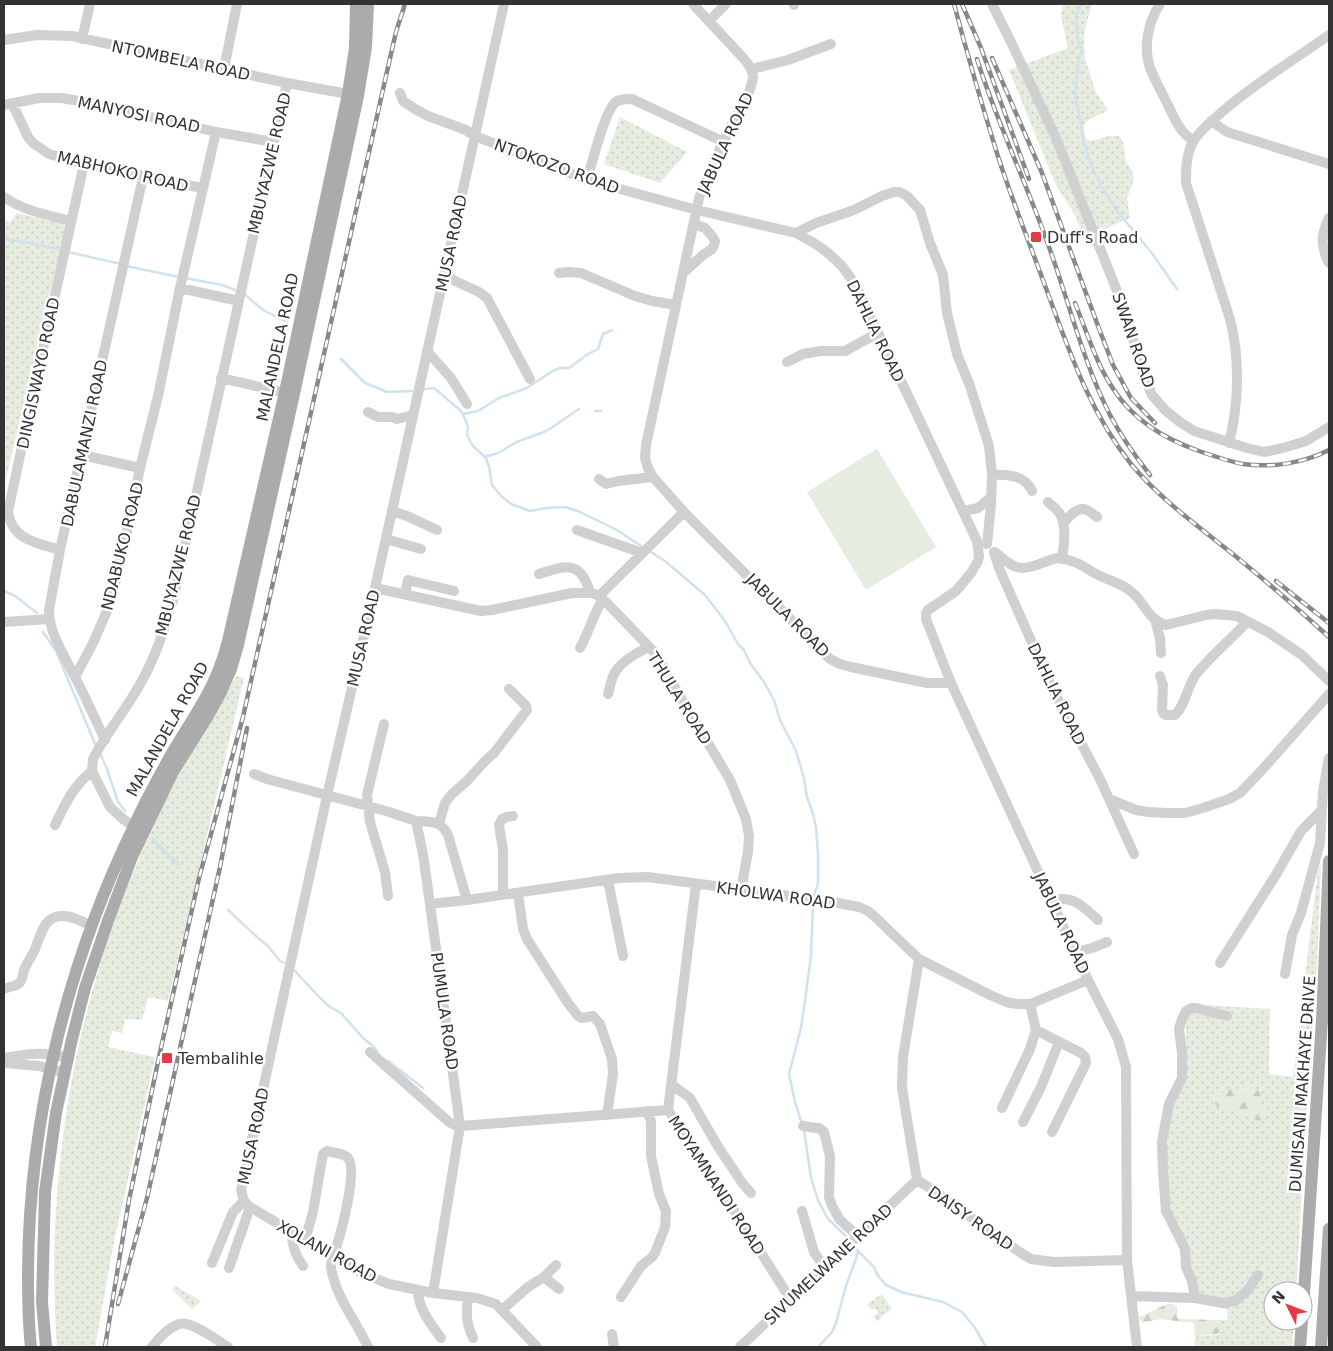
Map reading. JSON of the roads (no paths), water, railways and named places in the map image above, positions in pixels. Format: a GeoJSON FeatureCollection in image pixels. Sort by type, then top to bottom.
{"type":"FeatureCollection","features":[{"type":"Feature","properties":{"kind":"main road","name":"MALANDELA ROAD"},"geometry":{"type":"LineString","coordinates":[[353,95],[356,4]]}},
{"type":"Feature","properties":{"kind":"main road","name":"MALANDELA ROAD"},"geometry":{"type":"LineString","coordinates":[[31,1347],[28,1288],[31,1196],[40,1124],[53,1054],[70,992],[92,926],[117,863],[215,703],[233,663],[353,95],[366,47],[368,4]]}},
{"type":"Feature","properties":{"kind":"main road","name":"MALANDELA ROAD"},"geometry":{"type":"LineString","coordinates":[[46,1347],[42,1302],[45,1192],[56,1113],[90,974],[121,886],[138,829]]}},
{"type":"Feature","properties":{"kind":"main road","name":"DUMISANI MAKHAYE DRIVE"},"geometry":{"type":"LineString","coordinates":[[1305,1281],[1322,1020],[1329,861]]}},
{"type":"Feature","properties":{"kind":"main road"},"geometry":{"type":"LineString","coordinates":[[1321,1347],[1329,1229]]}},
{"type":"Feature","properties":{"kind":"main road"},"geometry":{"type":"LineString","coordinates":[[1300,1347],[1301,1331]]}},
{"type":"Feature","properties":{"kind":"street"},"geometry":{"type":"LineString","coordinates":[[82,39],[90,4]]}},
{"type":"Feature","properties":{"kind":"street"},"geometry":{"type":"LineString","coordinates":[[224,69],[237,4]]}},
{"type":"Feature","properties":{"kind":"street","name":"MUSA ROAD"},"geometry":{"type":"LineString","coordinates":[[229,1268],[247,1204],[241,1190],[326,796],[375,588],[504,4]]}},
{"type":"Feature","properties":{"kind":"street","name":"JABULA ROAD"},"geometry":{"type":"LineString","coordinates":[[693,4],[745,60],[752,69],[753,77],[751,88],[699,198],[646,445],[645,458],[648,468],[653,477],[684,512],[830,659],[851,667],[927,683],[951,683],[1088,980],[1118,1039],[1126,1067],[1127,1260],[1137,1347]]}},
{"type":"Feature","properties":{"kind":"street"},"geometry":{"type":"LineString","coordinates":[[708,21],[726,4]]}},
{"type":"Feature","properties":{"kind":"street","name":"SWAN ROAD"},"geometry":{"type":"LineString","coordinates":[[992,4],[1056,138],[1123,306],[1144,376],[1152,395],[1165,410],[1194,431],[1264,452],[1306,441],[1329,427]]}},
{"type":"Feature","properties":{"kind":"street"},"geometry":{"type":"LineString","coordinates":[[1160,4],[1150,26],[1147,42],[1150,67],[1178,127],[1187,137],[1193,140]]}},
{"type":"Feature","properties":{"kind":"street"},"geometry":{"type":"LineString","coordinates":[[1229,443],[1236,408],[1235,338],[1186,183],[1188,152],[1193,140],[1201,131],[1236,100],[1329,34]]}},
{"type":"Feature","properties":{"kind":"street","name":"NTOMBELA ROAD"},"geometry":{"type":"LineString","coordinates":[[4,40],[37,35],[72,36],[287,83],[353,95]]}},
{"type":"Feature","properties":{"kind":"street"},"geometry":{"type":"LineString","coordinates":[[752,69],[788,60],[831,44]]}},
{"type":"Feature","properties":{"kind":"street","name":"MBUYAZWE ROAD"},"geometry":{"type":"LineString","coordinates":[[100,746],[139,686],[156,653],[166,625],[287,83]]}},
{"type":"Feature","properties":{"kind":"street","name":"NTOKOZO ROAD"},"geometry":{"type":"LineString","coordinates":[[400,93],[403,101],[415,109],[466,130],[475,136],[587,180],[697,210]]}},
{"type":"Feature","properties":{"kind":"street","name":"MANYOSI ROAD"},"geometry":{"type":"LineString","coordinates":[[8,104],[39,98],[62,98],[216,132],[274,142]]}},
{"type":"Feature","properties":{"kind":"street"},"geometry":{"type":"LineString","coordinates":[[587,180],[610,107],[618,101],[632,100],[724,142]]}},
{"type":"Feature","properties":{"kind":"street","name":"MABHOKO ROAD"},"geometry":{"type":"LineString","coordinates":[[8,104],[28,137],[33,143],[49,154],[84,164],[202,188]]}},
{"type":"Feature","properties":{"kind":"street"},"geometry":{"type":"LineString","coordinates":[[1211,122],[1227,132],[1329,164]]}},
{"type":"Feature","properties":{"kind":"street","name":"NDABUKO ROAD"},"geometry":{"type":"LineString","coordinates":[[75,677],[94,643],[111,602],[216,132]]}},
{"type":"Feature","properties":{"kind":"street","name":"DINGISWAYO ROAD"},"geometry":{"type":"LineString","coordinates":[[60,550],[24,538],[12,526],[8,512],[84,164]]}},
{"type":"Feature","properties":{"kind":"street","name":"DABULAMANZI ROAD"},"geometry":{"type":"LineString","coordinates":[[100,746],[75,677],[58,644],[49,619],[50,601],[143,177]]}},
{"type":"Feature","properties":{"kind":"street"},"geometry":{"type":"LineString","coordinates":[[796,233],[816,223],[854,210],[888,193],[900,192],[915,203],[920,210],[943,276],[947,313],[956,354],[970,386],[989,446],[992,498],[982,542]]}},
{"type":"Feature","properties":{"kind":"street"},"geometry":{"type":"LineString","coordinates":[[4,197],[11,202],[37,212],[72,221]]}},
{"type":"Feature","properties":{"kind":"street","name":"DAHLIA ROAD"},"geometry":{"type":"LineString","coordinates":[[697,210],[796,233],[814,242],[827,252],[842,266],[855,284],[963,511],[982,542],[995,552],[999,568],[1052,688],[1100,779],[1134,854]]}},
{"type":"Feature","properties":{"kind":"street"},"geometry":{"type":"LineString","coordinates":[[1329,218],[1322,238],[1323,248],[1329,263]]}},
{"type":"Feature","properties":{"kind":"street"},"geometry":{"type":"LineString","coordinates":[[683,273],[712,249],[714,245],[712,236],[705,228],[694,224]]}},
{"type":"Feature","properties":{"kind":"street"},"geometry":{"type":"LineString","coordinates":[[444,272],[455,281],[479,292],[487,298],[530,379]]}},
{"type":"Feature","properties":{"kind":"street"},"geometry":{"type":"LineString","coordinates":[[559,273],[581,274],[635,296],[676,305]]}},
{"type":"Feature","properties":{"kind":"street"},"geometry":{"type":"LineString","coordinates":[[182,281],[240,294]]}},
{"type":"Feature","properties":{"kind":"street"},"geometry":{"type":"LineString","coordinates":[[787,362],[803,354],[822,351],[845,351],[878,333]]}},
{"type":"Feature","properties":{"kind":"street"},"geometry":{"type":"LineString","coordinates":[[427,351],[451,378],[467,404]]}},
{"type":"Feature","properties":{"kind":"street"},"geometry":{"type":"LineString","coordinates":[[221,378],[289,393]]}},
{"type":"Feature","properties":{"kind":"street"},"geometry":{"type":"LineString","coordinates":[[368,412],[378,417],[397,419],[413,415]]}},
{"type":"Feature","properties":{"kind":"street","name":"NDABUKO ROAD"},"geometry":{"type":"LineString","coordinates":[[82,455],[140,468]]}},
{"type":"Feature","properties":{"kind":"street"},"geometry":{"type":"LineString","coordinates":[[992,475],[1004,474],[1014,476],[1028,485],[1032,491]]}},
{"type":"Feature","properties":{"kind":"street"},"geometry":{"type":"LineString","coordinates":[[599,479],[606,484],[618,480],[653,477]]}},
{"type":"Feature","properties":{"kind":"street"},"geometry":{"type":"LineString","coordinates":[[963,511],[978,508],[992,498]]}},
{"type":"Feature","properties":{"kind":"street"},"geometry":{"type":"LineString","coordinates":[[1048,502],[1059,512],[1063,524],[1064,545],[1062,559]]}},
{"type":"Feature","properties":{"kind":"street"},"geometry":{"type":"LineString","coordinates":[[1063,524],[1068,517],[1079,510],[1088,510],[1097,517]]}},
{"type":"Feature","properties":{"kind":"street"},"geometry":{"type":"LineString","coordinates":[[392,512],[408,516],[438,530]]}},
{"type":"Feature","properties":{"kind":"street"},"geometry":{"type":"LineString","coordinates":[[580,648],[596,611],[597,596],[684,512]]}},
{"type":"Feature","properties":{"kind":"street"},"geometry":{"type":"LineString","coordinates":[[577,530],[642,553]]}},
{"type":"Feature","properties":{"kind":"street"},"geometry":{"type":"LineString","coordinates":[[386,538],[421,549]]}},
{"type":"Feature","properties":{"kind":"street","name":"DAHLIA ROAD"},"geometry":{"type":"LineString","coordinates":[[951,683],[926,619],[926,614],[928,610],[956,591],[972,573],[978,561],[982,542]]}},
{"type":"Feature","properties":{"kind":"street"},"geometry":{"type":"LineString","coordinates":[[995,552],[1020,568],[1038,565],[1058,558],[1076,563],[1125,587],[1142,603],[1151,617],[1166,625],[1214,614],[1237,616],[1268,632],[1302,655],[1329,681]]}},
{"type":"Feature","properties":{"kind":"street","name":"THULA ROAD"},"geometry":{"type":"LineString","coordinates":[[538,574],[566,566],[584,575],[597,596],[658,656],[730,780],[746,819],[748,852],[741,890]]}},
{"type":"Feature","properties":{"kind":"street"},"geometry":{"type":"LineString","coordinates":[[405,594],[408,580],[454,591]]}},
{"type":"Feature","properties":{"kind":"street"},"geometry":{"type":"LineString","coordinates":[[375,588],[481,611],[572,593],[597,596]]}},
{"type":"Feature","properties":{"kind":"street"},"geometry":{"type":"LineString","coordinates":[[4,622],[49,619]]}},
{"type":"Feature","properties":{"kind":"street"},"geometry":{"type":"LineString","coordinates":[[1155,620],[1160,638],[1161,653]]}},
{"type":"Feature","properties":{"kind":"street"},"geometry":{"type":"LineString","coordinates":[[1160,676],[1163,713],[1166,716],[1175,715],[1179,712],[1196,674],[1247,622]]}},
{"type":"Feature","properties":{"kind":"street"},"geometry":{"type":"LineString","coordinates":[[608,694],[617,670],[630,658],[649,647]]}},
{"type":"Feature","properties":{"kind":"street"},"geometry":{"type":"LineString","coordinates":[[438,824],[446,803],[452,794],[494,753],[527,710],[526,706],[509,689]]}},
{"type":"Feature","properties":{"kind":"street"},"geometry":{"type":"LineString","coordinates":[[1109,799],[1136,810],[1185,813],[1229,799],[1240,793],[1264,769],[1329,694]]}},
{"type":"Feature","properties":{"kind":"street"},"geometry":{"type":"LineString","coordinates":[[384,724],[367,795],[370,822],[385,872],[388,896]]}},
{"type":"Feature","properties":{"kind":"street"},"geometry":{"type":"LineString","coordinates":[[100,746],[93,759],[92,771],[110,807],[123,820],[138,829]]}},
{"type":"Feature","properties":{"kind":"street"},"geometry":{"type":"LineString","coordinates":[[1285,974],[1292,935],[1301,913],[1320,843],[1323,791],[1329,758]]}},
{"type":"Feature","properties":{"kind":"street"},"geometry":{"type":"LineString","coordinates":[[55,825],[76,786],[92,771]]}},
{"type":"Feature","properties":{"kind":"street"},"geometry":{"type":"LineString","coordinates":[[254,774],[416,821],[435,822],[445,829],[448,835],[466,900]]}},
{"type":"Feature","properties":{"kind":"street"},"geometry":{"type":"LineString","coordinates":[[1220,963],[1278,873],[1301,831],[1322,810]]}},
{"type":"Feature","properties":{"kind":"street"},"geometry":{"type":"LineString","coordinates":[[503,895],[503,850],[499,825],[502,819],[513,816]]}},
{"type":"Feature","properties":{"kind":"street","name":"PUMULA ROAD"},"geometry":{"type":"LineString","coordinates":[[416,821],[423,854],[460,1126],[433,1293]]}},
{"type":"Feature","properties":{"kind":"street","name":"KHOLWA ROAD"},"geometry":{"type":"LineString","coordinates":[[430,904],[626,877],[648,877],[828,901],[859,907],[868,911],[919,959],[1006,1002],[1030,1004],[1088,980]]}},
{"type":"Feature","properties":{"kind":"street"},"geometry":{"type":"LineString","coordinates":[[608,880],[623,956]]}},
{"type":"Feature","properties":{"kind":"street","name":"MOYAMNANDI ROAD"},"geometry":{"type":"LineString","coordinates":[[696,884],[668,1110],[791,1300]]}},
{"type":"Feature","properties":{"kind":"street"},"geometry":{"type":"LineString","coordinates":[[518,893],[526,940],[578,1016],[582,1018],[593,1016],[600,1024],[612,1059],[613,1074],[607,1114]]}},
{"type":"Feature","properties":{"kind":"street"},"geometry":{"type":"LineString","coordinates":[[1052,901],[1060,898],[1087,904],[1098,920]]}},
{"type":"Feature","properties":{"kind":"street"},"geometry":{"type":"LineString","coordinates":[[4,989],[20,983],[47,922],[65,915],[92,926]]}},
{"type":"Feature","properties":{"kind":"street"},"geometry":{"type":"LineString","coordinates":[[1076,952],[1107,942]]}},
{"type":"Feature","properties":{"kind":"street","name":"DAISY ROAD"},"geometry":{"type":"LineString","coordinates":[[919,959],[902,1057],[902,1088],[917,1180],[1031,1259],[1054,1262],[1127,1260]]}},
{"type":"Feature","properties":{"kind":"street"},"geometry":{"type":"LineString","coordinates":[[1002,1108],[1030,1049],[1036,1030],[1030,1004]]}},
{"type":"Feature","properties":{"kind":"street"},"geometry":{"type":"LineString","coordinates":[[1195,1298],[1192,1282],[1186,1267],[1185,1249],[1166,1211],[1162,1141],[1169,1104],[1182,1078],[1182,1053],[1179,1029],[1186,1011],[1196,1008],[1227,1016]]}},
{"type":"Feature","properties":{"kind":"street"},"geometry":{"type":"LineString","coordinates":[[1036,1030],[1081,1053],[1085,1057],[1086,1063],[1052,1132]]}},
{"type":"Feature","properties":{"kind":"street"},"geometry":{"type":"LineString","coordinates":[[1023,1122],[1041,1087],[1058,1042]]}},
{"type":"Feature","properties":{"kind":"street"},"geometry":{"type":"LineString","coordinates":[[370,1052],[449,1122],[460,1126],[668,1110]]}},
{"type":"Feature","properties":{"kind":"street"},"geometry":{"type":"LineString","coordinates":[[4,1058],[30,1054],[53,1054],[69,1058]]}},
{"type":"Feature","properties":{"kind":"street"},"geometry":{"type":"LineString","coordinates":[[4,1063],[50,1068],[65,1073]]}},
{"type":"Feature","properties":{"kind":"street"},"geometry":{"type":"LineString","coordinates":[[671,1084],[690,1098],[717,1145],[751,1193]]}},
{"type":"Feature","properties":{"kind":"street"},"geometry":{"type":"LineString","coordinates":[[621,1297],[641,1266],[652,1257],[665,1227],[666,1211],[651,1156],[651,1121],[647,1111]]}},
{"type":"Feature","properties":{"kind":"street"},"geometry":{"type":"LineString","coordinates":[[804,1126],[819,1128],[824,1132],[830,1156],[830,1197],[832,1206],[840,1220],[858,1236]]}},
{"type":"Feature","properties":{"kind":"street"},"geometry":{"type":"LineString","coordinates":[[306,1240],[323,1154],[327,1151],[346,1156],[349,1159],[352,1174],[336,1250],[332,1260],[332,1268],[336,1285],[368,1347]]}},
{"type":"Feature","properties":{"kind":"street","name":"SIVUMELWANE ROAD"},"geometry":{"type":"LineString","coordinates":[[740,1347],[917,1180]]}},
{"type":"Feature","properties":{"kind":"street"},"geometry":{"type":"LineString","coordinates":[[212,1263],[233,1212],[247,1204]]}},
{"type":"Feature","properties":{"kind":"street","name":"XOLANI ROAD"},"geometry":{"type":"LineString","coordinates":[[247,1204],[362,1273],[379,1280],[418,1290],[468,1297],[496,1304],[537,1347]]}},
{"type":"Feature","properties":{"kind":"street"},"geometry":{"type":"LineString","coordinates":[[802,1211],[814,1252],[820,1261],[827,1266]]}},
{"type":"Feature","properties":{"kind":"street"},"geometry":{"type":"LineString","coordinates":[[292,1232],[294,1250],[302,1266]]}},
{"type":"Feature","properties":{"kind":"street"},"geometry":{"type":"LineString","coordinates":[[502,1310],[528,1287],[544,1277],[556,1265]]}},
{"type":"Feature","properties":{"kind":"street"},"geometry":{"type":"LineString","coordinates":[[1131,1296],[1195,1298],[1223,1303],[1235,1301],[1247,1291],[1258,1276]]}},
{"type":"Feature","properties":{"kind":"street"},"geometry":{"type":"LineString","coordinates":[[544,1277],[558,1288]]}},
{"type":"Feature","properties":{"kind":"street"},"geometry":{"type":"LineString","coordinates":[[418,1290],[418,1300],[422,1309],[441,1338]]}},
{"type":"Feature","properties":{"kind":"street"},"geometry":{"type":"LineString","coordinates":[[468,1297],[467,1321],[473,1338]]}},
{"type":"Feature","properties":{"kind":"street"},"geometry":{"type":"LineString","coordinates":[[152,1347],[159,1339],[179,1324],[192,1325],[228,1347]]}},
{"type":"Feature","properties":{"kind":"street"},"geometry":{"type":"LineString","coordinates":[[612,1334],[614,1347]]}},
{"type":"Feature","properties":{"kind":"waterway"},"geometry":{"type":"LineString","coordinates":[[1081,4],[1076,16],[1078,40],[1082,50],[1078,62],[1075,96],[1084,144],[1101,186],[1117,211],[1151,252],[1177,289]]}},
{"type":"Feature","properties":{"kind":"waterway"},"geometry":{"type":"LineString","coordinates":[[4,239],[62,250]]}},
{"type":"Feature","properties":{"kind":"waterway"},"geometry":{"type":"LineString","coordinates":[[68,252],[121,264]]}},
{"type":"Feature","properties":{"kind":"waterway"},"geometry":{"type":"LineString","coordinates":[[126,266],[179,277]]}},
{"type":"Feature","properties":{"kind":"waterway"},"geometry":{"type":"LineString","coordinates":[[185,278],[222,285],[238,291]]}},
{"type":"Feature","properties":{"kind":"waterway"},"geometry":{"type":"LineString","coordinates":[[243,293],[263,310],[287,322]]}},
{"type":"Feature","properties":{"kind":"waterway"},"geometry":{"type":"LineString","coordinates":[[463,414],[478,411],[499,398],[527,388],[560,368],[569,368],[598,349],[603,334],[612,330]]}},
{"type":"Feature","properties":{"kind":"waterway"},"geometry":{"type":"LineString","coordinates":[[341,359],[365,383],[387,392],[412,391]]}},
{"type":"Feature","properties":{"kind":"waterway"},"geometry":{"type":"LineString","coordinates":[[424,389],[434,388],[461,411],[468,427],[467,435],[473,446],[486,458],[492,485],[511,504],[530,511],[565,507],[578,511],[617,530],[641,546]]}},
{"type":"Feature","properties":{"kind":"waterway"},"geometry":{"type":"LineString","coordinates":[[485,456],[498,453],[517,442],[546,431],[579,409]]}},
{"type":"Feature","properties":{"kind":"waterway"},"geometry":{"type":"LineString","coordinates":[[595,411],[601,411]]}},
{"type":"Feature","properties":{"kind":"waterway"},"geometry":{"type":"LineString","coordinates":[[651,552],[665,561],[705,595],[725,621],[774,700],[780,720],[796,751],[816,827],[818,883],[815,893]]}},
{"type":"Feature","properties":{"kind":"waterway"},"geometry":{"type":"LineString","coordinates":[[4,591],[15,596],[37,613]]}},
{"type":"Feature","properties":{"kind":"waterway"},"geometry":{"type":"LineString","coordinates":[[43,632],[56,651],[96,746]]}},
{"type":"Feature","properties":{"kind":"waterway"},"geometry":{"type":"LineString","coordinates":[[100,753],[118,802],[125,811]]}},
{"type":"Feature","properties":{"kind":"waterway"},"geometry":{"type":"LineString","coordinates":[[152,839],[179,865]]}},
{"type":"Feature","properties":{"kind":"waterway"},"geometry":{"type":"LineString","coordinates":[[802,1124],[789,1074],[801,1028],[804,1008],[811,956],[813,905]]}},
{"type":"Feature","properties":{"kind":"waterway"},"geometry":{"type":"LineString","coordinates":[[228,910],[284,963]]}},
{"type":"Feature","properties":{"kind":"waterway"},"geometry":{"type":"LineString","coordinates":[[294,970],[321,999],[341,1013],[378,1053]]}},
{"type":"Feature","properties":{"kind":"waterway"},"geometry":{"type":"LineString","coordinates":[[388,1061],[423,1088]]}},
{"type":"Feature","properties":{"kind":"waterway"},"geometry":{"type":"LineString","coordinates":[[804,1130],[811,1178],[818,1200],[828,1219],[848,1238]]}},
{"type":"Feature","properties":{"kind":"waterway"},"geometry":{"type":"LineString","coordinates":[[855,1248],[874,1267],[878,1276],[886,1285],[901,1292],[943,1302],[962,1312],[975,1328],[986,1347]]}},
{"type":"Feature","properties":{"kind":"waterway"},"geometry":{"type":"LineString","coordinates":[[818,1347],[832,1332],[836,1323],[858,1251]]}},
{"type":"Feature","properties":{"kind":"railway"},"geometry":{"type":"LineString","coordinates":[[105,1347],[129,1200],[159,1057],[199,878],[243,717],[386,76],[396,32],[405,4]]}},
{"type":"Feature","properties":{"kind":"railway"},"geometry":{"type":"LineString","coordinates":[[954,4],[1007,184],[1080,377],[1103,422],[1131,464],[1154,489],[1329,637]]}},
{"type":"Feature","properties":{"kind":"railway"},"geometry":{"type":"LineString","coordinates":[[962,4],[981,48],[1029,179]]}},
{"type":"Feature","properties":{"kind":"railway"},"geometry":{"type":"LineString","coordinates":[[992,58],[1042,173],[1113,365],[1131,398],[1155,423]]}},
{"type":"Feature","properties":{"kind":"railway"},"geometry":{"type":"LineString","coordinates":[[977,59],[1040,223],[1100,395],[1119,431],[1150,475]]}},
{"type":"Feature","properties":{"kind":"railway"},"geometry":{"type":"LineString","coordinates":[[1075,303],[1097,359],[1114,390],[1131,411],[1162,435],[1210,455],[1237,463],[1254,465],[1288,463],[1309,458],[1329,450]]}},
{"type":"Feature","properties":{"kind":"railway"},"geometry":{"type":"LineString","coordinates":[[1276,581],[1329,623]]}},
{"type":"Feature","properties":{"kind":"railway"},"geometry":{"type":"LineString","coordinates":[[118,1304],[147,1198],[220,867],[247,728]]}},
{"type":"Feature","properties":{"kind":"place","name":"Duff's Road"},"geometry":{"type":"Point","coordinates":[1036,237]}},
{"type":"Feature","properties":{"kind":"place","name":"Tembalihle"},"geometry":{"type":"Point","coordinates":[167,1058]}}]}
